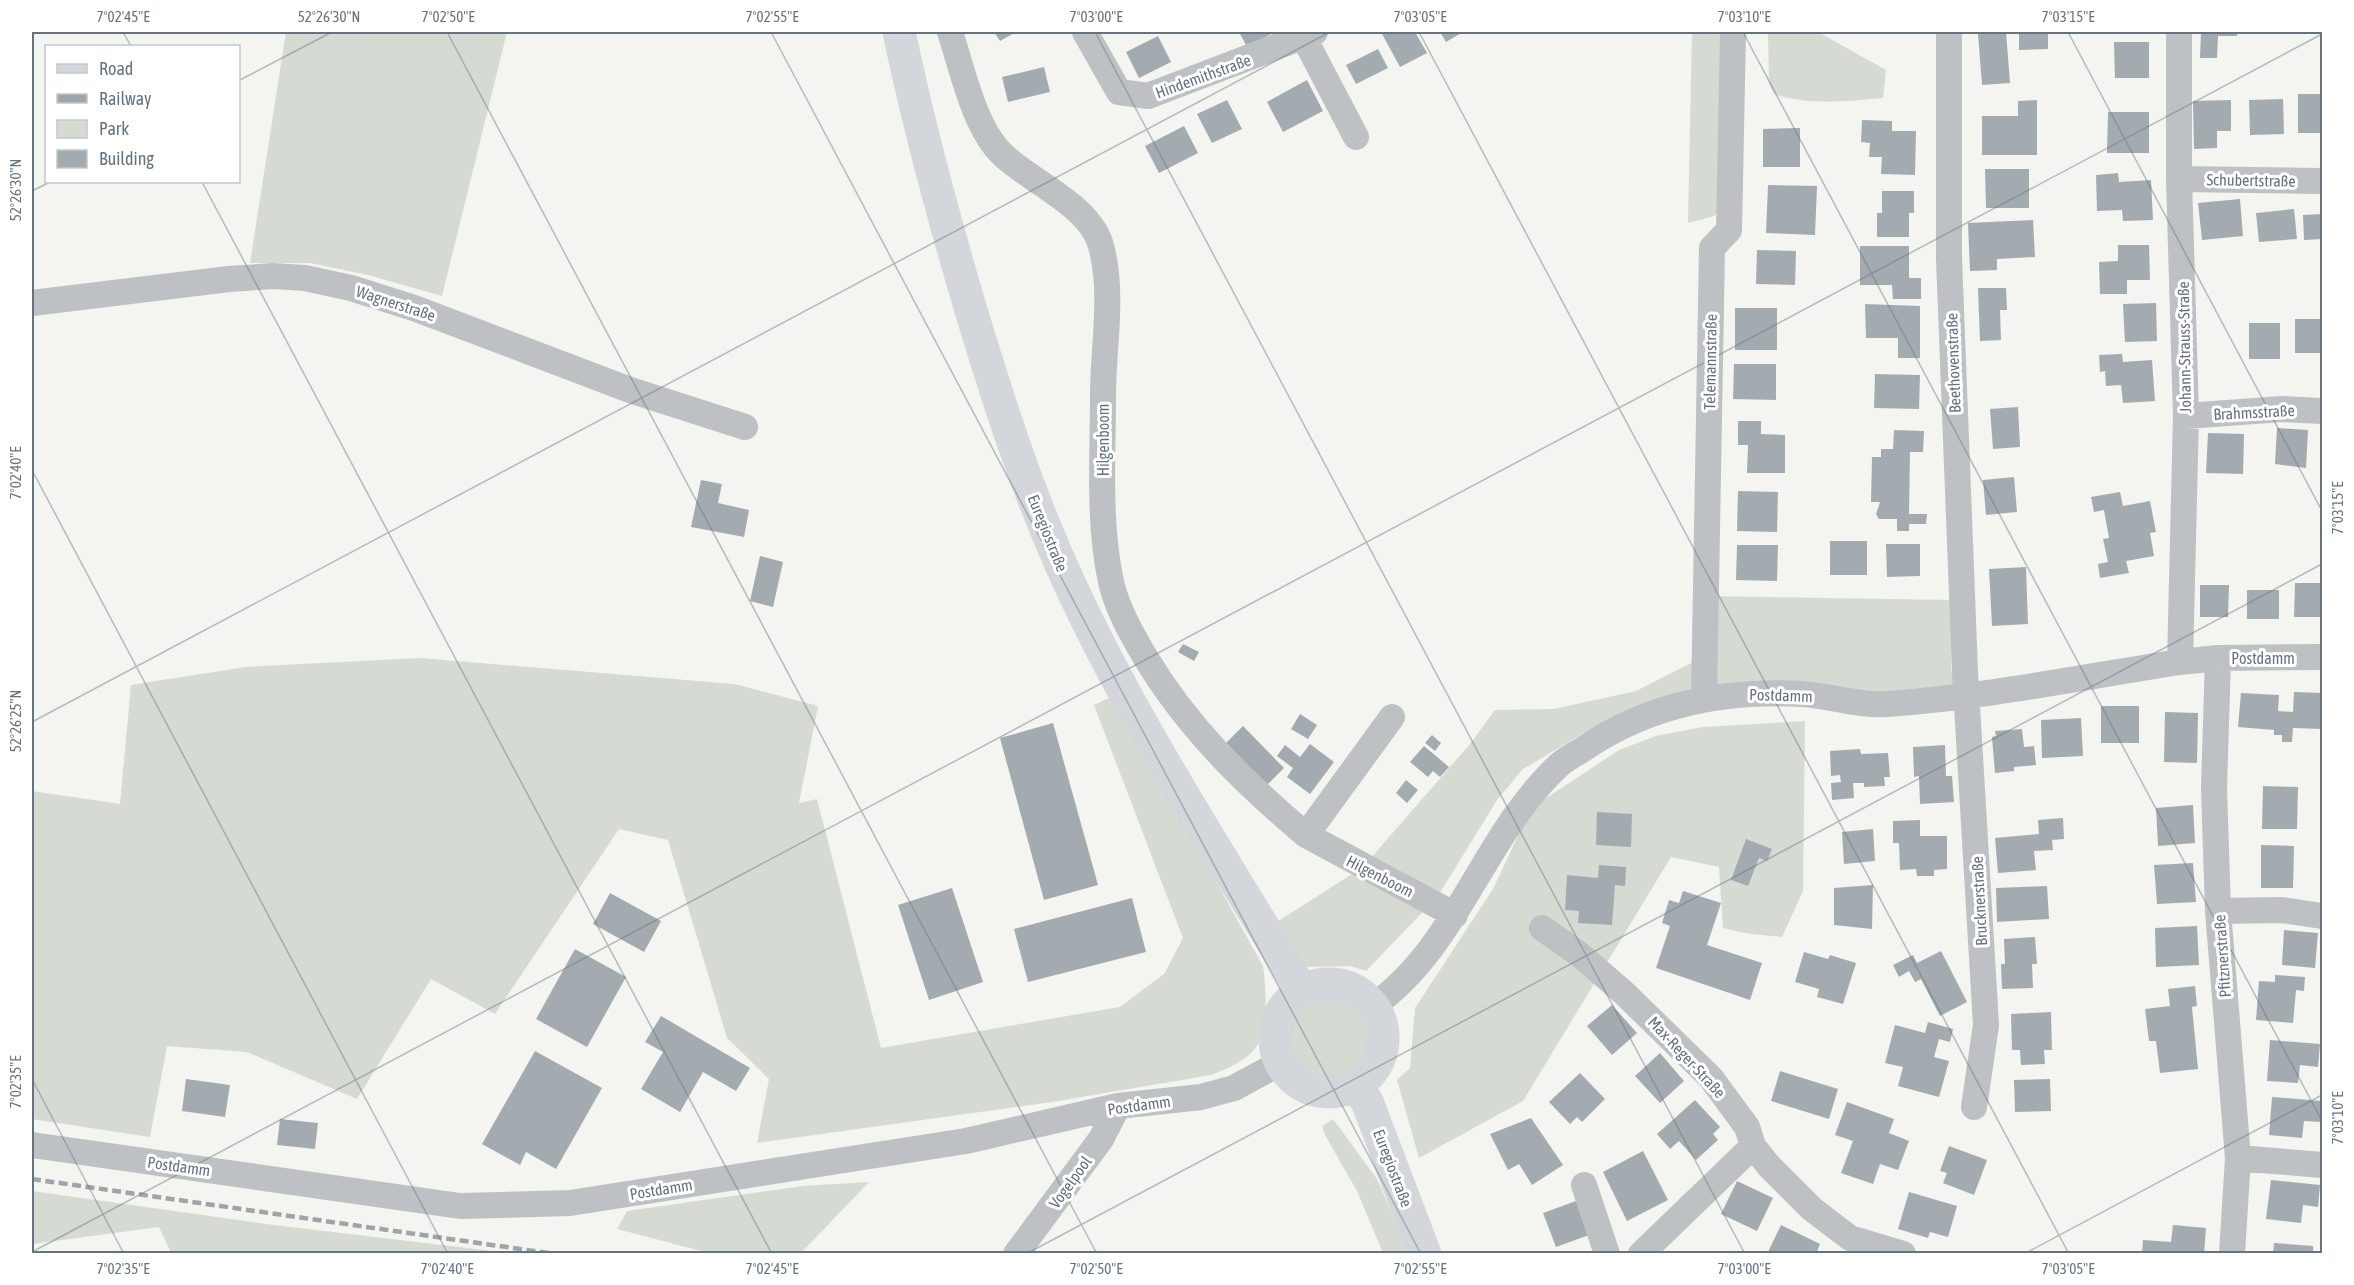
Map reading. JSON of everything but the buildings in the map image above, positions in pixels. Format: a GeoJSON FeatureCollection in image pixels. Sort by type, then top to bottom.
{"type":"FeatureCollection","features":[{"type":"Feature","properties":{"kind":"main road","name":"Euregiostraße"},"geometry":{"type":"LineString","coordinates":[[899,32],[949,237],[1004,420],[1058,559],[1088,623],[1175,780],[1302,992]]}},
{"type":"Feature","properties":{"kind":"main road"},"geometry":{"type":"LineString","coordinates":[[1332,984],[1348,987],[1362,995],[1373,1006],[1381,1022],[1383,1040],[1380,1058],[1371,1073],[1357,1084],[1341,1091],[1323,1092],[1306,1088],[1291,1077],[1280,1063],[1275,1039],[1280,1015],[1289,1002],[1302,992],[1316,986],[1332,984]]}},
{"type":"Feature","properties":{"kind":"main road","name":"Euregiostraße"},"geometry":{"type":"LineString","coordinates":[[1357,1084],[1368,1104],[1425,1254]]}},
{"type":"Feature","properties":{"kind":"street","name":"Hilgenboom"},"geometry":{"type":"LineString","coordinates":[[950,32],[974,105],[984,127],[1002,154],[1081,214],[1095,231],[1101,245],[1107,298],[1103,373],[1105,523],[1111,584],[1120,609],[1152,668],[1186,718],[1250,788],[1306,835],[1455,915]]}},
{"type":"Feature","properties":{"kind":"street","name":"Hindemithstraße"},"geometry":{"type":"LineString","coordinates":[[1085,32],[1119,92],[1148,96],[1306,34]]}},
{"type":"Feature","properties":{"kind":"street","name":"Telemannstraße"},"geometry":{"type":"LineString","coordinates":[[1704,699],[1712,248],[1729,230],[1732,32]]}},
{"type":"Feature","properties":{"kind":"street","name":"Beethovenstraße"},"geometry":{"type":"LineString","coordinates":[[1948,32],[1949,258],[1968,695]]}},
{"type":"Feature","properties":{"kind":"street","name":"Johann-Strauss-Straße"},"geometry":{"type":"LineString","coordinates":[[2180,32],[2179,179],[2186,416],[2180,662]]}},
{"type":"Feature","properties":{"kind":"street"},"geometry":{"type":"LineString","coordinates":[[1306,34],[1356,136]]}},
{"type":"Feature","properties":{"kind":"street","name":"Schubertstraße"},"geometry":{"type":"LineString","coordinates":[[2179,179],[2322,181]]}},
{"type":"Feature","properties":{"kind":"street","name":"Wagnerstraße"},"geometry":{"type":"LineString","coordinates":[[32,303],[229,279],[273,276],[305,278],[351,288],[414,308],[630,390],[745,427]]}},
{"type":"Feature","properties":{"kind":"street","name":"Brahmsstraße"},"geometry":{"type":"LineString","coordinates":[[2186,416],[2282,408],[2322,411]]}},
{"type":"Feature","properties":{"kind":"street","name":"Postdamm"},"geometry":{"type":"LineString","coordinates":[[1373,1006],[1395,991],[1455,915],[1524,801],[1559,765],[1605,734],[1647,714],[1704,699],[1749,693],[1805,694],[1878,705],[1968,695],[2180,662],[2218,658],[2322,657]]}},
{"type":"Feature","properties":{"kind":"street","name":"Pfitznerstraße"},"geometry":{"type":"LineString","coordinates":[[2218,658],[2214,788],[2218,911],[2238,1158],[2232,1254]]}},
{"type":"Feature","properties":{"kind":"street","name":"Brucknerstraße"},"geometry":{"type":"LineString","coordinates":[[1968,695],[1986,1025],[1974,1107]]}},
{"type":"Feature","properties":{"kind":"street"},"geometry":{"type":"LineString","coordinates":[[1306,835],[1392,717]]}},
{"type":"Feature","properties":{"kind":"street"},"geometry":{"type":"LineString","coordinates":[[2218,911],[2282,910],[2322,916]]}},
{"type":"Feature","properties":{"kind":"street","name":"Max-Reger-Straße"},"geometry":{"type":"LineString","coordinates":[[1542,928],[1579,954],[1624,993],[1711,1078],[1748,1127],[1753,1146],[1769,1166],[1812,1209],[1850,1238],[1904,1254]]}},
{"type":"Feature","properties":{"kind":"street","name":"Postdamm"},"geometry":{"type":"LineString","coordinates":[[32,1145],[460,1206],[570,1203],[966,1141],[1118,1106],[1201,1097],[1233,1088],[1280,1063]]}},
{"type":"Feature","properties":{"kind":"street","name":"Vogelpool"},"geometry":{"type":"LineString","coordinates":[[1016,1254],[1101,1138],[1118,1106]]}},
{"type":"Feature","properties":{"kind":"street"},"geometry":{"type":"LineString","coordinates":[[1641,1254],[1753,1146]]}},
{"type":"Feature","properties":{"kind":"street"},"geometry":{"type":"LineString","coordinates":[[2238,1158],[2322,1165]]}},
{"type":"Feature","properties":{"kind":"street"},"geometry":{"type":"LineString","coordinates":[[1584,1185],[1608,1254]]}},
{"type":"Feature","properties":{"kind":"green space"},"geometry":{"type":"Polygon","coordinates":[[[286,32],[507,32],[442,296],[368,275],[310,263],[250,263],[286,32]]]}},
{"type":"Feature","properties":{"kind":"green space"},"geometry":{"type":"Polygon","coordinates":[[[1692,32],[1733,32],[1730,204],[1714,216],[1688,223],[1692,32]]]}},
{"type":"Feature","properties":{"kind":"green space"},"geometry":{"type":"Polygon","coordinates":[[[1768,32],[1818,32],[1886,70],[1883,98],[1814,101],[1774,94],[1769,84],[1768,32]]]}},
{"type":"Feature","properties":{"kind":"green space"},"geometry":{"type":"Polygon","coordinates":[[[1705,596],[1953,600],[1951,670],[1961,696],[1704,699],[1645,710],[1601,723],[1523,769],[1497,800],[1438,896],[1366,971],[1350,966],[1302,967],[1277,922],[1363,867],[1470,744],[1495,710],[1554,709],[1636,691],[1705,656],[1705,596]]]}},
{"type":"Feature","properties":{"kind":"green space"},"geometry":{"type":"Polygon","coordinates":[[[420,658],[734,684],[818,706],[799,803],[817,799],[881,1048],[1120,1007],[1165,973],[1183,938],[1094,705],[1113,696],[1263,966],[1265,1011],[1262,1035],[1258,1045],[1243,1059],[1211,1075],[1052,1102],[757,1143],[769,1079],[727,1038],[668,840],[619,829],[495,1014],[431,979],[357,1099],[247,1052],[167,1046],[150,1137],[32,1119],[32,791],[120,804],[131,685],[246,667],[420,658]]]}},
{"type":"Feature","properties":{"kind":"green space"},"geometry":{"type":"Polygon","coordinates":[[[1805,721],[1803,891],[1782,937],[1750,934],[1723,928],[1719,867],[1671,857],[1523,1101],[1419,1158],[1397,1080],[1410,1068],[1415,1008],[1493,889],[1531,808],[1619,750],[1656,736],[1703,727],[1805,721]]]}},
{"type":"Feature","properties":{"kind":"green space"},"geometry":{"type":"Polygon","coordinates":[[[1329,997],[1344,1000],[1357,1009],[1366,1022],[1369,1037],[1366,1052],[1357,1065],[1344,1074],[1329,1077],[1314,1074],[1301,1065],[1292,1052],[1289,1037],[1292,1022],[1301,1009],[1314,1000],[1329,997]]]}},
{"type":"Feature","properties":{"kind":"green space"},"geometry":{"type":"Polygon","coordinates":[[[1333,1119],[1377,1179],[1409,1253],[1383,1253],[1357,1191],[1325,1135],[1322,1126],[1333,1119]]]}},
{"type":"Feature","properties":{"kind":"green space"},"geometry":{"type":"Polygon","coordinates":[[[869,1182],[801,1253],[709,1253],[617,1229],[627,1211],[803,1186],[869,1182]]]}},
{"type":"Feature","properties":{"kind":"green space"},"geometry":{"type":"Polygon","coordinates":[[[32,1191],[274,1225],[509,1253],[171,1253],[159,1227],[32,1244],[32,1191]]]}},
{"type":"Feature","properties":{"kind":"railway"},"geometry":{"type":"LineString","coordinates":[[32,1179],[555,1254]]}}]}
